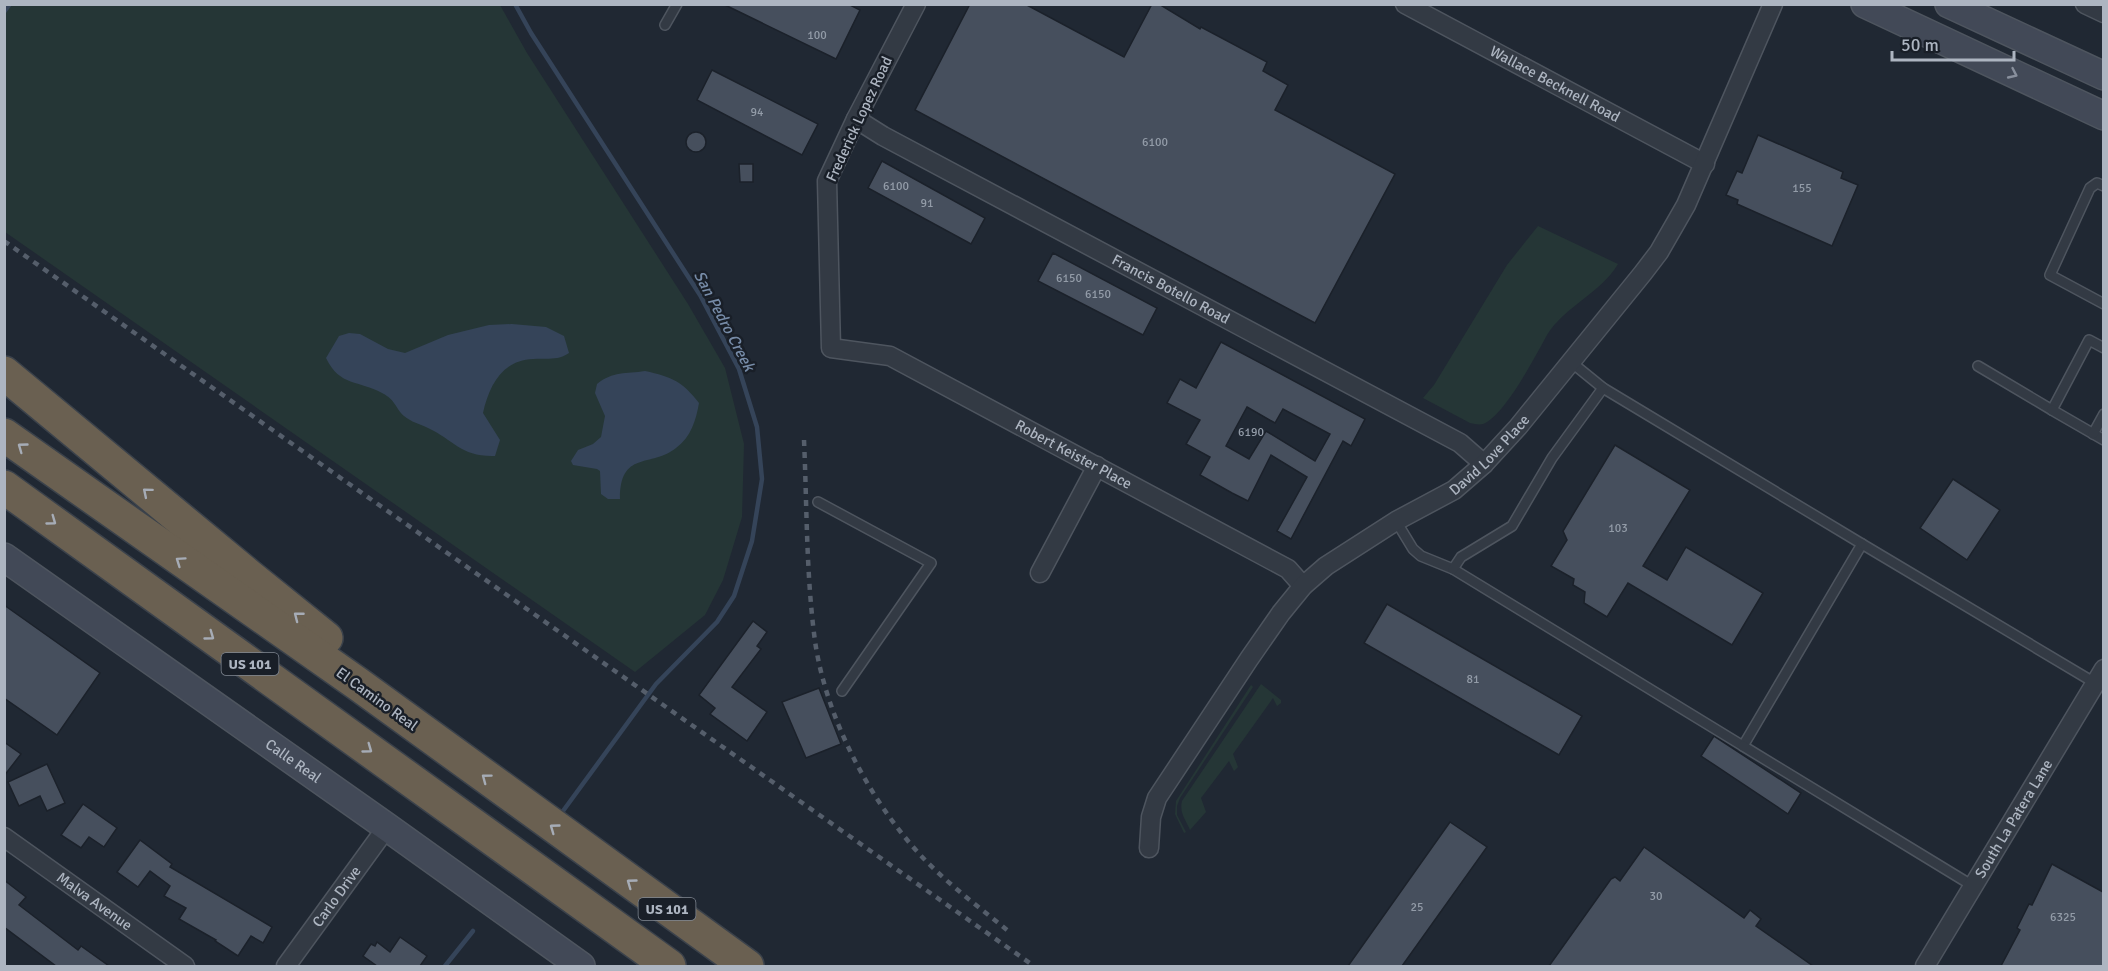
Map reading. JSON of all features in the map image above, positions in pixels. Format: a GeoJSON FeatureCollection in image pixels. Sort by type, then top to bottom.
{"type":"FeatureCollection","features":[{"type":"Feature","properties":{"kind":"highway"},"geometry":{"type":"LineString","coordinates":[[4,374],[407,703],[451,752]]}},
{"type":"Feature","properties":{"kind":"highway","name":"El Camino Real"},"geometry":{"type":"LineString","coordinates":[[4,435],[451,752],[747,966]]}},
{"type":"Feature","properties":{"kind":"highway","name":"US 101"},"geometry":{"type":"LineString","coordinates":[[4,487],[669,966]]}},
{"type":"Feature","properties":{"kind":"main road"},"geometry":{"type":"LineString","coordinates":[[1865,4],[2103,116]]}},
{"type":"Feature","properties":{"kind":"main road"},"geometry":{"type":"LineString","coordinates":[[1949,4],[2103,76]]}},
{"type":"Feature","properties":{"kind":"main road","name":"Calle Real"},"geometry":{"type":"LineString","coordinates":[[4,557],[581,966]]}},
{"type":"Feature","properties":{"kind":"street","name":"Frederick Lopez Road"},"geometry":{"type":"LineString","coordinates":[[831,348],[827,181],[856,118],[916,4]]}},
{"type":"Feature","properties":{"kind":"street","name":"Wallace Becknell Road"},"geometry":{"type":"LineString","coordinates":[[1405,4],[1705,164]]}},
{"type":"Feature","properties":{"kind":"street","name":"David Love Place"},"geometry":{"type":"LineString","coordinates":[[1149,848],[1151,817],[1157,798],[1249,659],[1303,586],[1326,566],[1396,521],[1454,490],[1484,464],[1518,427],[1659,252],[1682,213],[1705,164],[1773,4]]}},
{"type":"Feature","properties":{"kind":"street"},"geometry":{"type":"LineString","coordinates":[[2085,4],[2103,13]]}},
{"type":"Feature","properties":{"kind":"street","name":"Francis Botello Road"},"geometry":{"type":"LineString","coordinates":[[856,118],[883,136],[1460,443],[1484,464]]}},
{"type":"Feature","properties":{"kind":"street","name":"Robert Keister Place"},"geometry":{"type":"LineString","coordinates":[[831,348],[890,356],[1288,569],[1303,586]]}},
{"type":"Feature","properties":{"kind":"street"},"geometry":{"type":"LineString","coordinates":[[1040,573],[1096,466]]}},
{"type":"Feature","properties":{"kind":"street","name":"South La Patera Lane"},"geometry":{"type":"LineString","coordinates":[[1925,966],[2099,676]]}},
{"type":"Feature","properties":{"kind":"street","name":"Carlo Drive"},"geometry":{"type":"LineString","coordinates":[[286,966],[387,827]]}},
{"type":"Feature","properties":{"kind":"street","name":"Malva Avenue"},"geometry":{"type":"LineString","coordinates":[[4,837],[185,966]]}},
{"type":"Feature","properties":{"kind":"lane"},"geometry":{"type":"LineString","coordinates":[[665,25],[676,4]]}},
{"type":"Feature","properties":{"kind":"lane"},"geometry":{"type":"LineString","coordinates":[[2103,186],[2097,183],[2090,188],[2050,275],[2103,304]]}},
{"type":"Feature","properties":{"kind":"lane"},"geometry":{"type":"LineString","coordinates":[[2052,410],[2089,340],[2103,348]]}},
{"type":"Feature","properties":{"kind":"lane"},"geometry":{"type":"LineString","coordinates":[[1571,362],[1603,388],[1862,544],[2099,676]]}},
{"type":"Feature","properties":{"kind":"lane"},"geometry":{"type":"LineString","coordinates":[[1978,366],[2103,440]]}},
{"type":"Feature","properties":{"kind":"lane"},"geometry":{"type":"LineString","coordinates":[[1452,569],[1461,557],[1512,526],[1552,458],[1603,388]]}},
{"type":"Feature","properties":{"kind":"lane"},"geometry":{"type":"LineString","coordinates":[[2093,434],[2103,414]]}},
{"type":"Feature","properties":{"kind":"lane"},"geometry":{"type":"LineString","coordinates":[[818,502],[932,563],[842,691]]}},
{"type":"Feature","properties":{"kind":"lane"},"geometry":{"type":"LineString","coordinates":[[1396,521],[1413,549],[1421,556],[1452,569],[1973,886]]}},
{"type":"Feature","properties":{"kind":"lane"},"geometry":{"type":"LineString","coordinates":[[1743,746],[1862,544]]}},
{"type":"Feature","properties":{"kind":"shaded area"},"geometry":{"type":"Polygon","coordinates":[[[5,5],[500,5],[527,53],[688,304],[725,368],[744,444],[742,517],[723,580],[705,615],[635,672],[5,232],[5,5]]]}},
{"type":"Feature","properties":{"kind":"shaded area"},"geometry":{"type":"Polygon","coordinates":[[[1538,226],[1618,264],[1602,283],[1555,325],[1510,398],[1500,410],[1483,424],[1470,423],[1423,398],[1434,385],[1507,265],[1538,226]]]}},
{"type":"Feature","properties":{"kind":"shaded area"},"geometry":{"type":"Polygon","coordinates":[[[1261,684],[1281,700],[1281,703],[1277,706],[1273,698],[1233,754],[1238,767],[1234,771],[1229,761],[1201,798],[1206,812],[1190,830],[1182,813],[1182,801],[1261,684]]]}},
{"type":"Feature","properties":{"kind":"shaded area"},"geometry":{"type":"Polygon","coordinates":[[[1251,685],[1253,687],[1180,798],[1177,815],[1186,832],[1184,833],[1175,814],[1176,801],[1251,685]]]}},
{"type":"Feature","properties":{"kind":"water"},"geometry":{"type":"Polygon","coordinates":[[[512,324],[546,327],[564,336],[569,353],[556,358],[522,360],[505,369],[493,384],[483,413],[500,440],[495,456],[483,456],[466,451],[410,420],[387,396],[337,374],[326,358],[339,336],[349,333],[360,334],[388,349],[405,353],[448,335],[489,325],[512,324]]]}},
{"type":"Feature","properties":{"kind":"water"},"geometry":{"type":"Polygon","coordinates":[[[645,371],[662,375],[682,385],[699,403],[696,416],[692,428],[681,444],[666,454],[631,467],[625,473],[621,484],[620,499],[608,499],[601,494],[600,471],[573,465],[571,461],[578,450],[593,444],[601,437],[605,416],[595,393],[597,384],[614,375],[645,371]]]}},
{"type":"Feature","properties":{"kind":"building"},"geometry":{"type":"Polygon","coordinates":[[[723,4],[848,4],[860,10],[836,59],[723,4]]]}},
{"type":"Feature","properties":{"kind":"building"},"geometry":{"type":"Polygon","coordinates":[[[970,4],[1025,4],[1124,57],[1152,4],[1159,4],[1200,29],[1201,27],[1267,62],[1263,71],[1288,85],[1275,110],[1395,174],[1315,323],[915,110],[970,4]]]}},
{"type":"Feature","properties":{"kind":"building"},"geometry":{"type":"Polygon","coordinates":[[[712,70],[818,124],[802,155],[697,100],[712,70]]]}},
{"type":"Feature","properties":{"kind":"building"},"geometry":{"type":"Polygon","coordinates":[[[692,132],[700,132],[706,138],[706,146],[700,152],[692,152],[686,146],[686,138],[692,132]]]}},
{"type":"Feature","properties":{"kind":"building"},"geometry":{"type":"Polygon","coordinates":[[[1758,135],[1843,172],[1841,178],[1858,185],[1832,246],[1737,204],[1738,200],[1726,195],[1737,171],[1742,173],[1758,135]]]}},
{"type":"Feature","properties":{"kind":"building"},"geometry":{"type":"Polygon","coordinates":[[[882,161],[985,218],[971,244],[868,188],[882,161]]]}},
{"type":"Feature","properties":{"kind":"building"},"geometry":{"type":"Polygon","coordinates":[[[739,164],[753,164],[753,182],[740,182],[739,164]]]}},
{"type":"Feature","properties":{"kind":"building"},"geometry":{"type":"Polygon","coordinates":[[[1053,253],[1157,308],[1143,335],[1038,281],[1053,253]]]}},
{"type":"Feature","properties":{"kind":"building"},"geometry":{"type":"Polygon","coordinates":[[[1221,342],[1365,419],[1351,446],[1343,441],[1291,539],[1277,531],[1307,477],[1271,455],[1248,501],[1200,475],[1210,457],[1186,444],[1200,420],[1167,403],[1180,379],[1196,388],[1221,342]],[[1247,407],[1226,446],[1249,459],[1266,431],[1315,461],[1330,434],[1283,409],[1275,423],[1247,407]]]}},
{"type":"Feature","properties":{"kind":"building"},"geometry":{"type":"Polygon","coordinates":[[[1615,445],[1690,490],[1643,566],[1667,580],[1686,547],[1763,593],[1732,645],[1628,583],[1607,617],[1584,603],[1585,592],[1573,585],[1574,579],[1551,566],[1567,540],[1563,531],[1615,445]]]}},
{"type":"Feature","properties":{"kind":"building"},"geometry":{"type":"Polygon","coordinates":[[[1953,479],[2000,510],[1967,560],[1920,528],[1953,479]]]}},
{"type":"Feature","properties":{"kind":"building"},"geometry":{"type":"Polygon","coordinates":[[[1387,604],[1582,716],[1559,755],[1364,643],[1387,604]]]}},
{"type":"Feature","properties":{"kind":"building"},"geometry":{"type":"Polygon","coordinates":[[[4,605],[100,673],[57,735],[4,698],[4,605]]]}},
{"type":"Feature","properties":{"kind":"building"},"geometry":{"type":"Polygon","coordinates":[[[753,621],[767,632],[757,646],[761,649],[732,687],[767,712],[747,741],[710,714],[715,708],[699,695],[753,621]]]}},
{"type":"Feature","properties":{"kind":"building"},"geometry":{"type":"Polygon","coordinates":[[[819,688],[841,744],[806,758],[782,702],[819,688]]]}},
{"type":"Feature","properties":{"kind":"building"},"geometry":{"type":"Polygon","coordinates":[[[1714,736],[1801,793],[1788,814],[1701,756],[1714,736]]]}},
{"type":"Feature","properties":{"kind":"building"},"geometry":{"type":"Polygon","coordinates":[[[4,742],[21,754],[4,776],[4,742]]]}},
{"type":"Feature","properties":{"kind":"building"},"geometry":{"type":"Polygon","coordinates":[[[47,764],[65,803],[47,811],[40,796],[19,806],[8,782],[47,764]]]}},
{"type":"Feature","properties":{"kind":"building"},"geometry":{"type":"Polygon","coordinates":[[[83,804],[117,828],[104,847],[89,837],[81,848],[61,835],[83,804]]]}},
{"type":"Feature","properties":{"kind":"building"},"geometry":{"type":"Polygon","coordinates":[[[1450,822],[1487,847],[1402,966],[1348,966],[1450,822]]]}},
{"type":"Feature","properties":{"kind":"building"},"geometry":{"type":"Polygon","coordinates":[[[140,840],[172,864],[170,867],[272,927],[263,943],[251,936],[238,956],[216,940],[179,919],[186,908],[164,896],[170,886],[150,871],[138,887],[117,872],[140,840]]]}},
{"type":"Feature","properties":{"kind":"building"},"geometry":{"type":"Polygon","coordinates":[[[1644,847],[1744,918],[1750,910],[1761,919],[1756,926],[1813,966],[1549,966],[1611,879],[1615,877],[1620,881],[1644,847]]]}},
{"type":"Feature","properties":{"kind":"building"},"geometry":{"type":"Polygon","coordinates":[[[2052,864],[2103,892],[2103,966],[2001,966],[2020,930],[2017,928],[2029,904],[2032,905],[2052,864]]]}},
{"type":"Feature","properties":{"kind":"building"},"geometry":{"type":"Polygon","coordinates":[[[4,880],[26,897],[19,905],[78,950],[81,946],[109,966],[56,966],[4,927],[4,880]]]}},
{"type":"Feature","properties":{"kind":"building"},"geometry":{"type":"Polygon","coordinates":[[[400,937],[427,956],[420,966],[377,966],[363,956],[371,944],[375,946],[377,942],[390,952],[400,937]]]}},
{"type":"Feature","properties":{"kind":"waterway"},"geometry":{"type":"LineString","coordinates":[[4,12],[10,4]]}},
{"type":"Feature","properties":{"kind":"waterway","name":"San Pedro Creek"},"geometry":{"type":"LineString","coordinates":[[515,4],[531,33],[700,295],[739,369],[757,427],[762,479],[752,541],[734,596],[717,622],[656,684],[563,811]]}},
{"type":"Feature","properties":{"kind":"waterway","name":"San Pedro Creek"},"geometry":{"type":"LineString","coordinates":[[445,966],[473,931]]}},
{"type":"Feature","properties":{"kind":"railway"},"geometry":{"type":"LineString","coordinates":[[4,241],[1034,966]]}},
{"type":"Feature","properties":{"kind":"railway"},"geometry":{"type":"LineString","coordinates":[[804,440],[808,566],[815,641],[829,701],[841,730],[870,788],[907,840],[946,880],[1007,930]]}}]}
